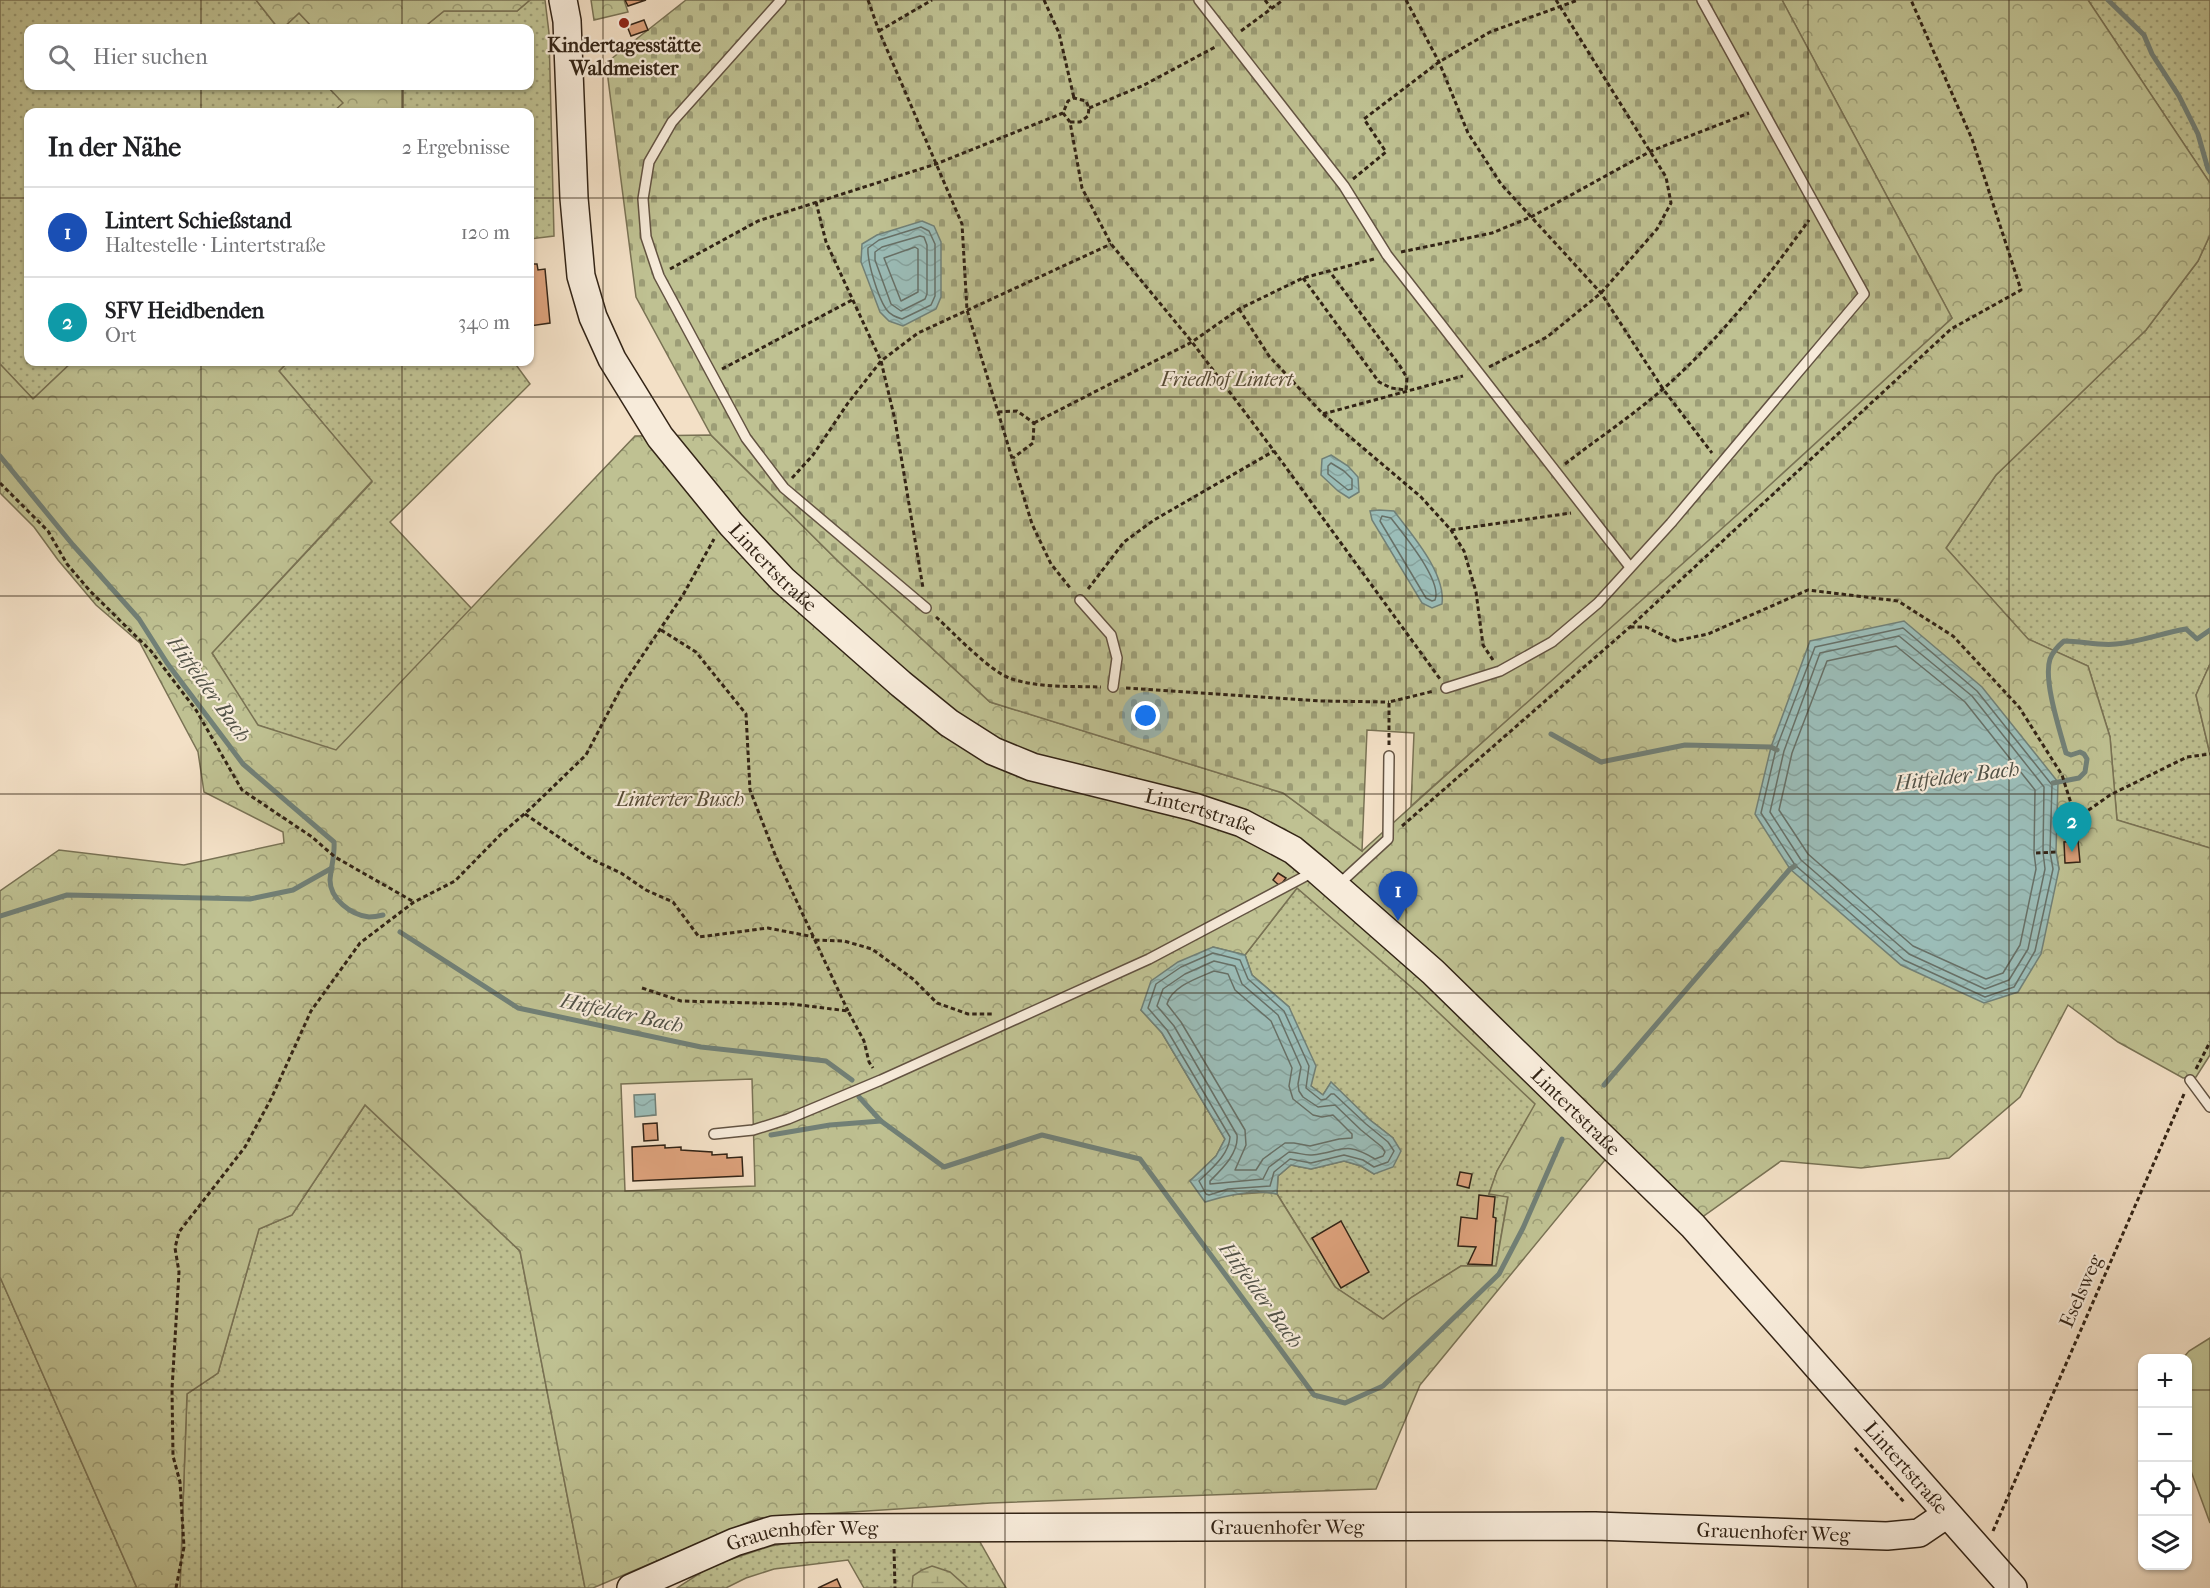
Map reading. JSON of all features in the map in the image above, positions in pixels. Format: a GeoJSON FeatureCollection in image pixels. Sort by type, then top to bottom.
{"type":"FeatureCollection","features":[{"type":"Feature","properties":{"kind":"main road","name":"Lintertstraße"},"geometry":{"type":"LineString","coordinates":[[563,0],[567,21],[574,198],[581,276],[593,317],[612,359],[660,437],[731,524],[783,580],[901,684],[949,723],[993,751],[1032,767],[1194,807],[1242,823],[1293,850],[1389,931],[1433,972],[1693,1226],[2013,1588]]}},
{"type":"Feature","properties":{"kind":"main road","name":"Grauenhofer Weg"},"geometry":{"type":"LineString","coordinates":[[631,1588],[735,1542],[773,1530],[893,1526],[1594,1526],[1887,1536],[1919,1533],[1947,1514]]}},
{"type":"Feature","properties":{"kind":"lane"},"geometry":{"type":"LineString","coordinates":[[1199,0],[1344,186],[1388,255],[1630,567]]}},
{"type":"Feature","properties":{"kind":"lane"},"geometry":{"type":"LineString","coordinates":[[1446,688],[1500,671],[1552,642],[1598,603],[1864,294],[1702,0]]}},
{"type":"Feature","properties":{"kind":"lane"},"geometry":{"type":"LineString","coordinates":[[781,1],[782,13]]}},
{"type":"Feature","properties":{"kind":"lane"},"geometry":{"type":"LineString","coordinates":[[781,1],[672,122],[649,162],[643,199],[646,237],[658,276],[746,438],[784,488],[926,608]]}},
{"type":"Feature","properties":{"kind":"lane"},"geometry":{"type":"LineString","coordinates":[[1080,600],[1110,635],[1117,658],[1113,687]]}},
{"type":"Feature","properties":{"kind":"lane"},"geometry":{"type":"LineString","coordinates":[[714,1134],[753,1130],[788,1119],[881,1080],[1327,879],[1388,839],[1389,756]]}},
{"type":"Feature","properties":{"kind":"lane"},"geometry":{"type":"LineString","coordinates":[[2190,1080],[2210,1107]]}},
{"type":"Feature","properties":{"kind":"path"},"geometry":{"type":"LineString","coordinates":[[868,0],[879,31],[962,224],[967,310],[1032,524],[1051,564],[1080,600],[1096,575],[1124,542],[1154,520],[1274,451]]}},
{"type":"Feature","properties":{"kind":"path"},"geometry":{"type":"LineString","coordinates":[[879,31],[932,0]]}},
{"type":"Feature","properties":{"kind":"path"},"geometry":{"type":"LineString","coordinates":[[1044,0],[1059,33],[1074,98]]}},
{"type":"Feature","properties":{"kind":"path"},"geometry":{"type":"LineString","coordinates":[[1265,0],[1271,8]]}},
{"type":"Feature","properties":{"kind":"path"},"geometry":{"type":"LineString","coordinates":[[1089,108],[1144,85],[1229,39],[1283,0]]}},
{"type":"Feature","properties":{"kind":"path"},"geometry":{"type":"LineString","coordinates":[[1406,0],[1439,62],[1468,133],[1501,184],[1601,293],[1663,389],[1720,464]]}},
{"type":"Feature","properties":{"kind":"path"},"geometry":{"type":"LineString","coordinates":[[1323,414],[1479,372],[1547,337],[1601,293],[1657,229],[1671,203],[1666,177],[1556,0]]}},
{"type":"Feature","properties":{"kind":"path"},"geometry":{"type":"LineString","coordinates":[[1344,186],[1386,152],[1364,119],[1439,62],[1490,32],[1578,0]]}},
{"type":"Feature","properties":{"kind":"path"},"geometry":{"type":"LineString","coordinates":[[1388,839],[1630,627],[1952,329],[2021,290],[1972,139],[1911,0]]}},
{"type":"Feature","properties":{"kind":"path"},"geometry":{"type":"LineString","coordinates":[[658,276],[758,221],[936,164],[1063,113],[1068,102],[1074,98],[1086,101],[1089,108],[1088,116],[1080,122],[1070,122]]}},
{"type":"Feature","properties":{"kind":"path"},"geometry":{"type":"LineString","coordinates":[[816,202],[826,242],[881,361],[895,420],[926,608],[993,668],[1010,679],[1036,684],[1320,701],[1389,702],[1446,688],[1192,342],[1111,244],[1082,188],[1070,122],[1063,113]]}},
{"type":"Feature","properties":{"kind":"path"},"geometry":{"type":"LineString","coordinates":[[1556,470],[1663,389],[1710,343],[1767,277],[1817,209]]}},
{"type":"Feature","properties":{"kind":"path"},"geometry":{"type":"LineString","coordinates":[[784,488],[813,454],[848,403],[881,361],[918,333],[1111,244]]}},
{"type":"Feature","properties":{"kind":"path"},"geometry":{"type":"LineString","coordinates":[[1330,272],[1400,366],[1407,378],[1406,390]]}},
{"type":"Feature","properties":{"kind":"path"},"geometry":{"type":"LineString","coordinates":[[1304,278],[1379,382],[1391,388],[1406,390]]}},
{"type":"Feature","properties":{"kind":"path"},"geometry":{"type":"LineString","coordinates":[[712,374],[854,299]]}},
{"type":"Feature","properties":{"kind":"path"},"geometry":{"type":"LineString","coordinates":[[1239,309],[1269,356],[1323,414],[1421,497],[1451,530],[1464,551],[1476,592],[1483,645],[1500,671]]}},
{"type":"Feature","properties":{"kind":"path"},"geometry":{"type":"LineString","coordinates":[[998,412],[1017,411],[1034,423],[1033,443],[1012,459]]}},
{"type":"Feature","properties":{"kind":"path"},"geometry":{"type":"LineString","coordinates":[[0,483],[48,531],[67,564],[90,591],[151,651],[196,710],[242,790],[312,837],[335,857],[414,902]]}},
{"type":"Feature","properties":{"kind":"path"},"geometry":{"type":"LineString","coordinates":[[1451,530],[1586,510]]}},
{"type":"Feature","properties":{"kind":"path"},"geometry":{"type":"LineString","coordinates":[[176,1588],[184,1547],[180,1482],[173,1456],[172,1400],[179,1272],[175,1248],[178,1232],[245,1147],[271,1100],[311,1011],[335,975],[360,943],[414,902],[455,881],[501,834],[586,756],[622,686],[683,595],[712,542],[731,524]]}},
{"type":"Feature","properties":{"kind":"path"},"geometry":{"type":"LineString","coordinates":[[1630,627],[1646,627],[1675,641],[1708,634],[1808,590],[1898,602],[1953,636],[2019,707],[2062,775],[2076,819],[2077,834]]}},
{"type":"Feature","properties":{"kind":"path"},"geometry":{"type":"LineString","coordinates":[[661,630],[696,652],[746,714],[750,790],[776,857],[864,1041],[869,1062],[881,1080]]}},
{"type":"Feature","properties":{"kind":"path"},"geometry":{"type":"LineString","coordinates":[[1389,702],[1389,756]]}},
{"type":"Feature","properties":{"kind":"path"},"geometry":{"type":"LineString","coordinates":[[2076,819],[2109,795],[2187,757],[2210,754]]}},
{"type":"Feature","properties":{"kind":"path"},"geometry":{"type":"LineString","coordinates":[[525,814],[591,859],[621,873],[646,890],[674,902],[699,937],[768,928],[814,939],[844,941],[872,949],[913,980],[937,1003],[968,1014],[996,1014],[1000,1026]]}},
{"type":"Feature","properties":{"kind":"path"},"geometry":{"type":"LineString","coordinates":[[2036,854],[2056,852]]}},
{"type":"Feature","properties":{"kind":"path"},"geometry":{"type":"LineString","coordinates":[[642,988],[681,1001],[792,1004],[848,1011]]}},
{"type":"Feature","properties":{"kind":"path","name":"Eselsweg"},"geometry":{"type":"LineString","coordinates":[[1982,1554],[2190,1080],[2210,1042]]}},
{"type":"Feature","properties":{"kind":"path"},"geometry":{"type":"LineString","coordinates":[[893,1526],[896,1588]]}},
{"type":"Feature","properties":{"kind":"green space"},"geometry":{"type":"Polygon","coordinates":[[[0,0],[256,0],[275,24],[24,24],[24,90],[331,90],[344,103],[338,108],[24,108],[24,366],[68,366],[33,399],[0,364],[0,0]]]}},
{"type":"Feature","properties":{"kind":"green space"},"geometry":{"type":"Polygon","coordinates":[[[256,0],[530,0],[517,11],[444,11],[428,24],[309,24],[299,13],[287,24],[275,24],[256,0]]]}},
{"type":"Feature","properties":{"kind":"green space"},"geometry":{"type":"Polygon","coordinates":[[[530,0],[545,0],[549,33],[554,236],[534,238],[534,108],[403,108],[403,90],[534,90],[534,24],[428,24],[444,11],[517,11],[530,0]]]}},
{"type":"Feature","properties":{"kind":"green space"},"geometry":{"type":"Polygon","coordinates":[[[591,0],[624,0],[628,12],[594,20],[591,0]]]}},
{"type":"Feature","properties":{"kind":"green space","name":"Friedhof Lintert"},"geometry":{"type":"Polygon","coordinates":[[[686,0],[1782,0],[1952,318],[1746,507],[1411,806],[1414,733],[1367,730],[1362,851],[1283,793],[990,702],[839,562],[711,435],[636,297],[606,63],[686,0]]]}},
{"type":"Feature","properties":{"kind":"green space","name":"Linterter Busch"},"geometry":{"type":"Polygon","coordinates":[[[1782,0],[2088,0],[2210,183],[2210,235],[2198,261],[2146,330],[1996,475],[1946,548],[2028,639],[2088,666],[2110,737],[2117,820],[2210,848],[2210,1055],[2196,1077],[2183,1078],[2118,1042],[2068,1005],[2020,1097],[1949,1158],[1861,1168],[1781,1161],[1684,1230],[1609,1155],[1420,1385],[1376,1489],[991,1503],[758,1518],[593,1588],[585,1588],[520,1251],[365,1105],[292,1215],[259,1229],[218,1373],[187,1394],[180,1588],[137,1588],[0,1277],[0,891],[59,850],[184,865],[284,843],[283,832],[204,792],[198,752],[140,643],[96,605],[34,527],[0,493],[0,364],[33,399],[68,366],[284,366],[279,371],[372,481],[212,653],[258,725],[336,750],[635,436],[711,435],[839,562],[990,702],[1283,793],[1362,851],[1952,318],[1782,0]],[[2065,842],[2066,863],[2079,862],[2078,842],[2065,842]],[[2056,852],[1790,869],[2059,869],[2056,852]],[[1297,888],[1245,955],[1213,947],[1141,1010],[1162,1033],[1225,1139],[1216,1156],[1190,1181],[1228,1195],[1269,1192],[1277,1194],[1335,1287],[1383,1319],[1412,1297],[1461,1266],[1496,1266],[1508,1197],[1489,1194],[1497,1171],[1535,1104],[1417,992],[1297,888]],[[752,1079],[621,1084],[625,1191],[755,1186],[752,1079]]]}},
{"type":"Feature","properties":{"kind":"green space"},"geometry":{"type":"Polygon","coordinates":[[[2088,0],[2210,0],[2210,183],[2088,0]]]}},
{"type":"Feature","properties":{"kind":"green space"},"geometry":{"type":"Polygon","coordinates":[[[299,13],[309,24],[287,24],[299,13]]]}},
{"type":"Feature","properties":{"kind":"green space"},"geometry":{"type":"Polygon","coordinates":[[[331,90],[403,90],[403,108],[337,108],[343,103],[331,90]]]}},
{"type":"Feature","properties":{"kind":"green space"},"geometry":{"type":"Polygon","coordinates":[[[2210,235],[2210,664],[2196,695],[2210,754],[2210,848],[2117,820],[2110,737],[2088,666],[2028,639],[1946,548],[1996,475],[2146,330],[2198,261],[2210,235]]]}},
{"type":"Feature","properties":{"kind":"green space"},"geometry":{"type":"Polygon","coordinates":[[[284,366],[517,366],[530,384],[390,522],[472,609],[336,751],[257,725],[212,653],[372,482],[279,371],[284,366]]]}},
{"type":"Feature","properties":{"kind":"green space"},"geometry":{"type":"Polygon","coordinates":[[[2210,664],[2210,754],[2196,695],[2210,664]]]}},
{"type":"Feature","properties":{"kind":"green space"},"geometry":{"type":"Polygon","coordinates":[[[1297,888],[1417,992],[1536,1104],[1497,1171],[1489,1194],[1508,1196],[1496,1266],[1461,1266],[1412,1297],[1383,1319],[1335,1287],[1277,1194],[1278,1176],[1291,1165],[1311,1169],[1344,1161],[1361,1166],[1374,1174],[1393,1138],[1331,1083],[1323,1095],[1311,1086],[1289,1007],[1252,975],[1245,955],[1297,888]]]}},
{"type":"Feature","properties":{"kind":"green space"},"geometry":{"type":"Polygon","coordinates":[[[365,1105],[520,1251],[585,1588],[180,1588],[187,1394],[218,1373],[259,1229],[292,1215],[365,1105]]]}},
{"type":"Feature","properties":{"kind":"green space"},"geometry":{"type":"Polygon","coordinates":[[[0,1277],[137,1588],[0,1588],[0,1277]]]}},
{"type":"Feature","properties":{"kind":"green space"},"geometry":{"type":"Polygon","coordinates":[[[2210,1338],[2210,1523],[2192,1474],[2192,1354],[2186,1354],[2210,1338]]]}},
{"type":"Feature","properties":{"kind":"green space"},"geometry":{"type":"Polygon","coordinates":[[[819,1538],[980,1542],[1006,1588],[864,1588],[848,1560],[774,1569],[746,1578],[726,1588],[677,1588],[711,1566],[771,1546],[819,1538]]]}},
{"type":"Feature","properties":{"kind":"green space"},"geometry":{"type":"Polygon","coordinates":[[[932,1566],[950,1572],[968,1588],[912,1588],[913,1576],[932,1566]]]}},
{"type":"Feature","properties":{"kind":"water"},"geometry":{"type":"Polygon","coordinates":[[[922,221],[934,226],[941,242],[941,297],[936,309],[903,326],[889,321],[880,312],[861,262],[862,244],[877,235],[922,221]]]}},
{"type":"Feature","properties":{"kind":"water"},"geometry":{"type":"Polygon","coordinates":[[[1331,455],[1348,466],[1358,477],[1359,492],[1349,498],[1321,475],[1322,459],[1331,455]]]}},
{"type":"Feature","properties":{"kind":"water"},"geometry":{"type":"Polygon","coordinates":[[[1370,511],[1394,511],[1418,543],[1439,580],[1442,604],[1432,608],[1422,603],[1372,520],[1370,511]]]}},
{"type":"Feature","properties":{"kind":"water"},"geometry":{"type":"Polygon","coordinates":[[[1904,621],[1982,687],[2058,782],[2056,852],[2059,869],[2041,954],[2018,992],[1984,1003],[1901,965],[1790,869],[1755,814],[1771,747],[1810,641],[1904,621]]]}},
{"type":"Feature","properties":{"kind":"water"},"geometry":{"type":"Polygon","coordinates":[[[1213,947],[1245,955],[1252,975],[1289,1007],[1316,1066],[1311,1086],[1323,1095],[1331,1082],[1370,1120],[1393,1138],[1401,1151],[1393,1167],[1374,1174],[1361,1166],[1344,1161],[1311,1169],[1291,1165],[1278,1176],[1277,1194],[1259,1192],[1240,1194],[1205,1202],[1190,1181],[1216,1156],[1225,1139],[1162,1033],[1141,1010],[1151,981],[1178,962],[1213,947]]]}},
{"type":"Feature","properties":{"kind":"water"},"geometry":{"type":"Polygon","coordinates":[[[655,1094],[656,1115],[635,1117],[634,1095],[655,1094]]]}},
{"type":"Feature","properties":{"kind":"building"},"geometry":{"type":"Polygon","coordinates":[[[625,0],[646,0],[628,6],[625,0]]]}},
{"type":"Feature","properties":{"kind":"building"},"geometry":{"type":"Polygon","coordinates":[[[644,20],[648,30],[631,36],[627,26],[644,20]]]}},
{"type":"Feature","properties":{"kind":"building"},"geometry":{"type":"Polygon","coordinates":[[[534,264],[537,264],[538,270],[545,269],[550,323],[534,325],[534,264]]]}},
{"type":"Feature","properties":{"kind":"building"},"geometry":{"type":"Polygon","coordinates":[[[2078,841],[2080,862],[2065,863],[2064,842],[2078,841]]]}},
{"type":"Feature","properties":{"kind":"building"},"geometry":{"type":"Polygon","coordinates":[[[1278,873],[1286,878],[1280,886],[1273,880],[1278,873]]]}},
{"type":"Feature","properties":{"kind":"building"},"geometry":{"type":"Polygon","coordinates":[[[657,1123],[658,1140],[644,1141],[643,1124],[657,1123]]]}},
{"type":"Feature","properties":{"kind":"building"},"geometry":{"type":"Polygon","coordinates":[[[665,1145],[665,1148],[681,1147],[681,1150],[712,1152],[712,1155],[727,1154],[727,1158],[742,1157],[743,1176],[633,1181],[632,1147],[665,1145]]]}},
{"type":"Feature","properties":{"kind":"building"},"geometry":{"type":"Polygon","coordinates":[[[1460,1172],[1472,1174],[1469,1188],[1457,1185],[1460,1172]]]}},
{"type":"Feature","properties":{"kind":"building"},"geometry":{"type":"Polygon","coordinates":[[[1479,1195],[1495,1197],[1493,1217],[1496,1218],[1492,1265],[1468,1264],[1476,1247],[1458,1246],[1461,1217],[1477,1219],[1479,1195]]]}},
{"type":"Feature","properties":{"kind":"building"},"geometry":{"type":"Polygon","coordinates":[[[1341,1221],[1369,1272],[1341,1288],[1312,1238],[1341,1221]]]}},
{"type":"Feature","properties":{"kind":"building"},"geometry":{"type":"Polygon","coordinates":[[[837,1579],[841,1588],[818,1588],[837,1579]]]}},
{"type":"Feature","properties":{"kind":"waterway"},"geometry":{"type":"LineString","coordinates":[[2108,0],[2144,35],[2152,54],[2179,96],[2198,134],[2210,172]]}},
{"type":"Feature","properties":{"kind":"waterway","name":"Hitfelder Bach"},"geometry":{"type":"LineString","coordinates":[[0,456],[73,545],[139,619],[167,663],[243,764],[334,842],[330,880],[338,900],[362,916],[383,915]]}},
{"type":"Feature","properties":{"kind":"waterway","name":"Hitfelder Bach"},"geometry":{"type":"LineString","coordinates":[[2053,783],[2079,778],[2085,772],[2087,759],[2080,752],[2071,755],[2066,753],[2053,706],[2048,668],[2051,656],[2064,641],[2125,643],[2186,629],[2197,639],[2210,630]]}},
{"type":"Feature","properties":{"kind":"waterway"},"geometry":{"type":"LineString","coordinates":[[1551,734],[1601,762],[1685,745],[1771,747],[1777,750]]}},
{"type":"Feature","properties":{"kind":"waterway","name":"Hitfelder Bach"},"geometry":{"type":"LineString","coordinates":[[1604,1085],[1795,866]]}},
{"type":"Feature","properties":{"kind":"waterway"},"geometry":{"type":"LineString","coordinates":[[0,916],[67,895],[250,899],[293,890],[332,868]]}},
{"type":"Feature","properties":{"kind":"waterway","name":"Hitfelder Bach"},"geometry":{"type":"LineString","coordinates":[[400,932],[518,1008],[701,1047],[826,1061],[852,1080]]}},
{"type":"Feature","properties":{"kind":"waterway","name":"Hitfelder Bach"},"geometry":{"type":"LineString","coordinates":[[859,1097],[881,1121],[944,1167],[1042,1135],[1140,1159],[1314,1395],[1345,1403],[1383,1386],[1499,1274],[1523,1228],[1562,1139]]}},
{"type":"Feature","properties":{"kind":"waterway"},"geometry":{"type":"LineString","coordinates":[[771,1135],[830,1125],[881,1121]]}},
{"type":"Feature","properties":{"kind":"place","name":"Kindertagesstätte Waldmeister"},"geometry":{"type":"Point","coordinates":[624,23]}},
{"type":"Feature","properties":{"kind":"place","name":"SFV Heidbenden"},"geometry":{"type":"Point","coordinates":[2072,852]}},
{"type":"Feature","properties":{"kind":"place","name":"Lintert Schießstand"},"geometry":{"type":"Point","coordinates":[1398,921]}}]}
